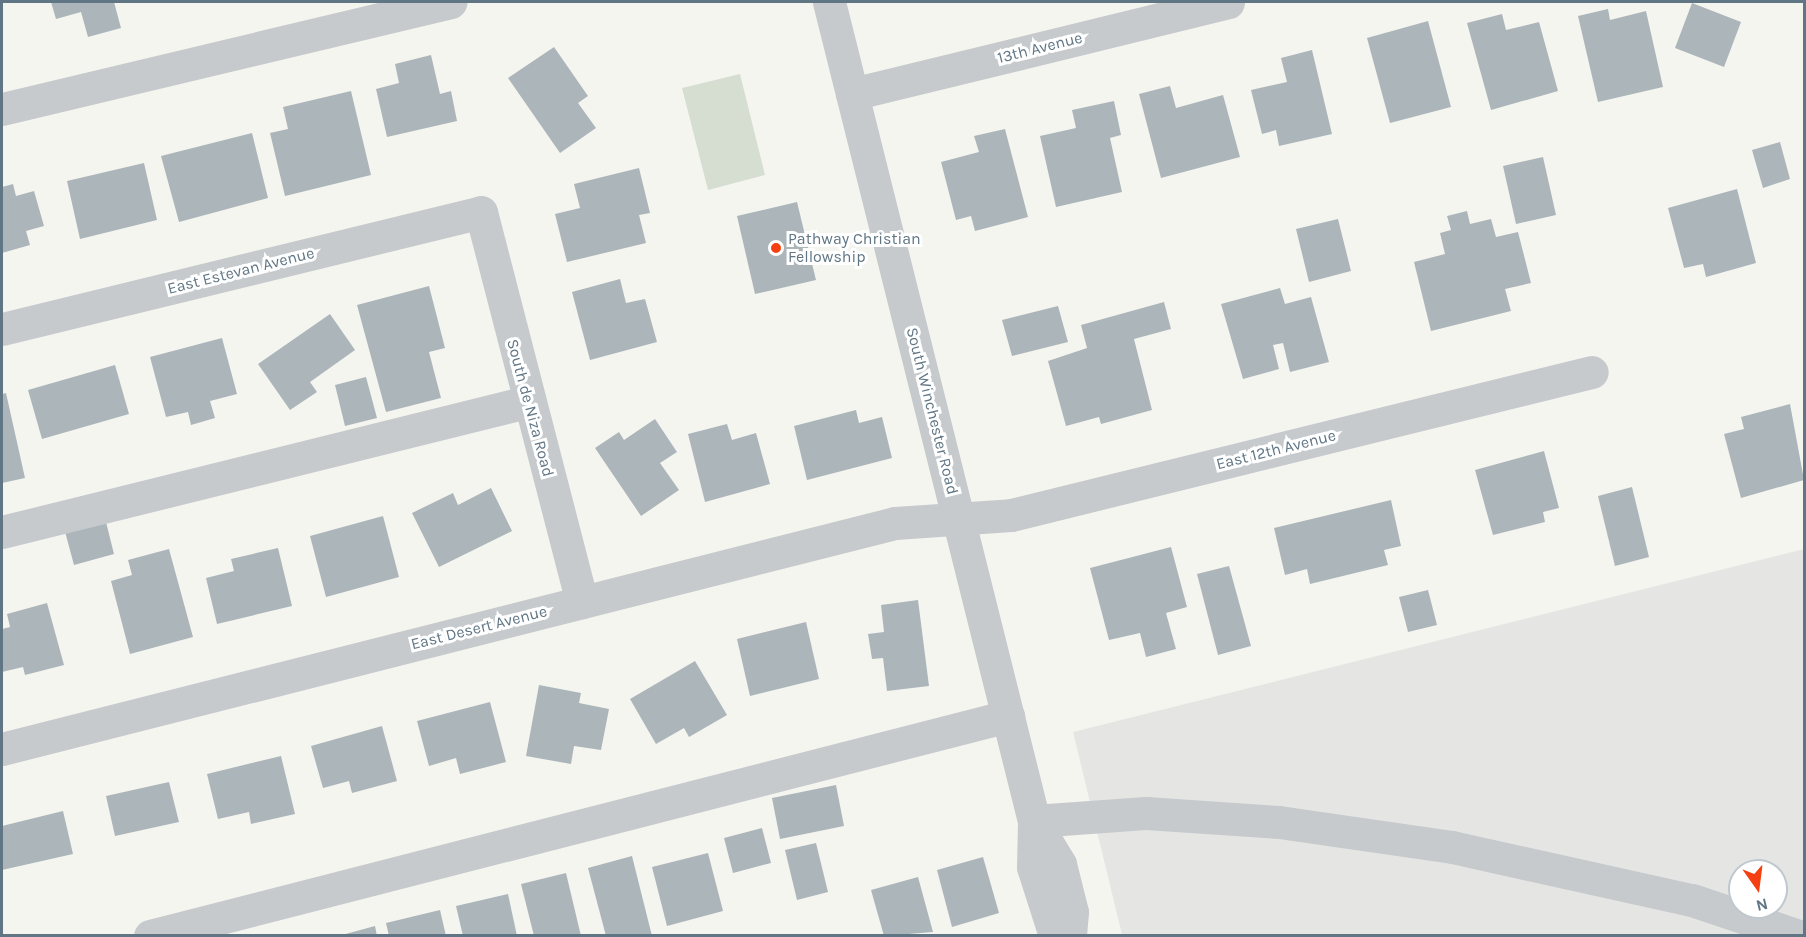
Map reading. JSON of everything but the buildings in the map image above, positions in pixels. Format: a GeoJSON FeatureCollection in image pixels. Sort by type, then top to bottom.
{"type":"FeatureCollection","features":[{"type":"Feature","properties":{"kind":"street"},"geometry":{"type":"LineString","coordinates":[[2,109],[450,2]]}},
{"type":"Feature","properties":{"kind":"street","name":"South Winchester Road"},"geometry":{"type":"LineString","coordinates":[[829,2],[1034,821],[1033,867],[1055,936]]}},
{"type":"Feature","properties":{"kind":"street","name":"13th Avenue"},"geometry":{"type":"LineString","coordinates":[[852,94],[1228,2]]}},
{"type":"Feature","properties":{"kind":"street","name":"East Estevan Avenue"},"geometry":{"type":"LineString","coordinates":[[2,329],[481,212]]}},
{"type":"Feature","properties":{"kind":"street","name":"South de Niza Road"},"geometry":{"type":"LineString","coordinates":[[481,212],[527,402],[582,602]]}},
{"type":"Feature","properties":{"kind":"street","name":"East 12th Avenue"},"geometry":{"type":"LineString","coordinates":[[958,516],[1011,515],[1592,372]]}},
{"type":"Feature","properties":{"kind":"street"},"geometry":{"type":"LineString","coordinates":[[2,532],[527,402]]}},
{"type":"Feature","properties":{"kind":"street","name":"East Desert Avenue"},"geometry":{"type":"LineString","coordinates":[[2,749],[895,524],[958,516]]}},
{"type":"Feature","properties":{"kind":"street"},"geometry":{"type":"LineString","coordinates":[[150,936],[1008,716]]}},
{"type":"Feature","properties":{"kind":"street"},"geometry":{"type":"LineString","coordinates":[[1034,821],[1146,813],[1280,822],[1452,847],[1692,900],[1799,936]]}},
{"type":"Feature","properties":{"kind":"street","name":"South Winchester Road"},"geometry":{"type":"LineString","coordinates":[[1034,821],[1060,864],[1072,912],[1071,936]]}},
{"type":"Feature","properties":{"kind":"shaded area"},"geometry":{"type":"Polygon","coordinates":[[[740,74],[765,175],[708,190],[682,88],[740,74]]]}},
{"type":"Feature","properties":{"kind":"shaded area"},"geometry":{"type":"Polygon","coordinates":[[[1804,549],[1804,935],[1122,935],[1073,732],[1804,549]]]}},
{"type":"Feature","properties":{"kind":"place","name":"Pathway Christian Fellowship"},"geometry":{"type":"Point","coordinates":[776,248]}}]}
